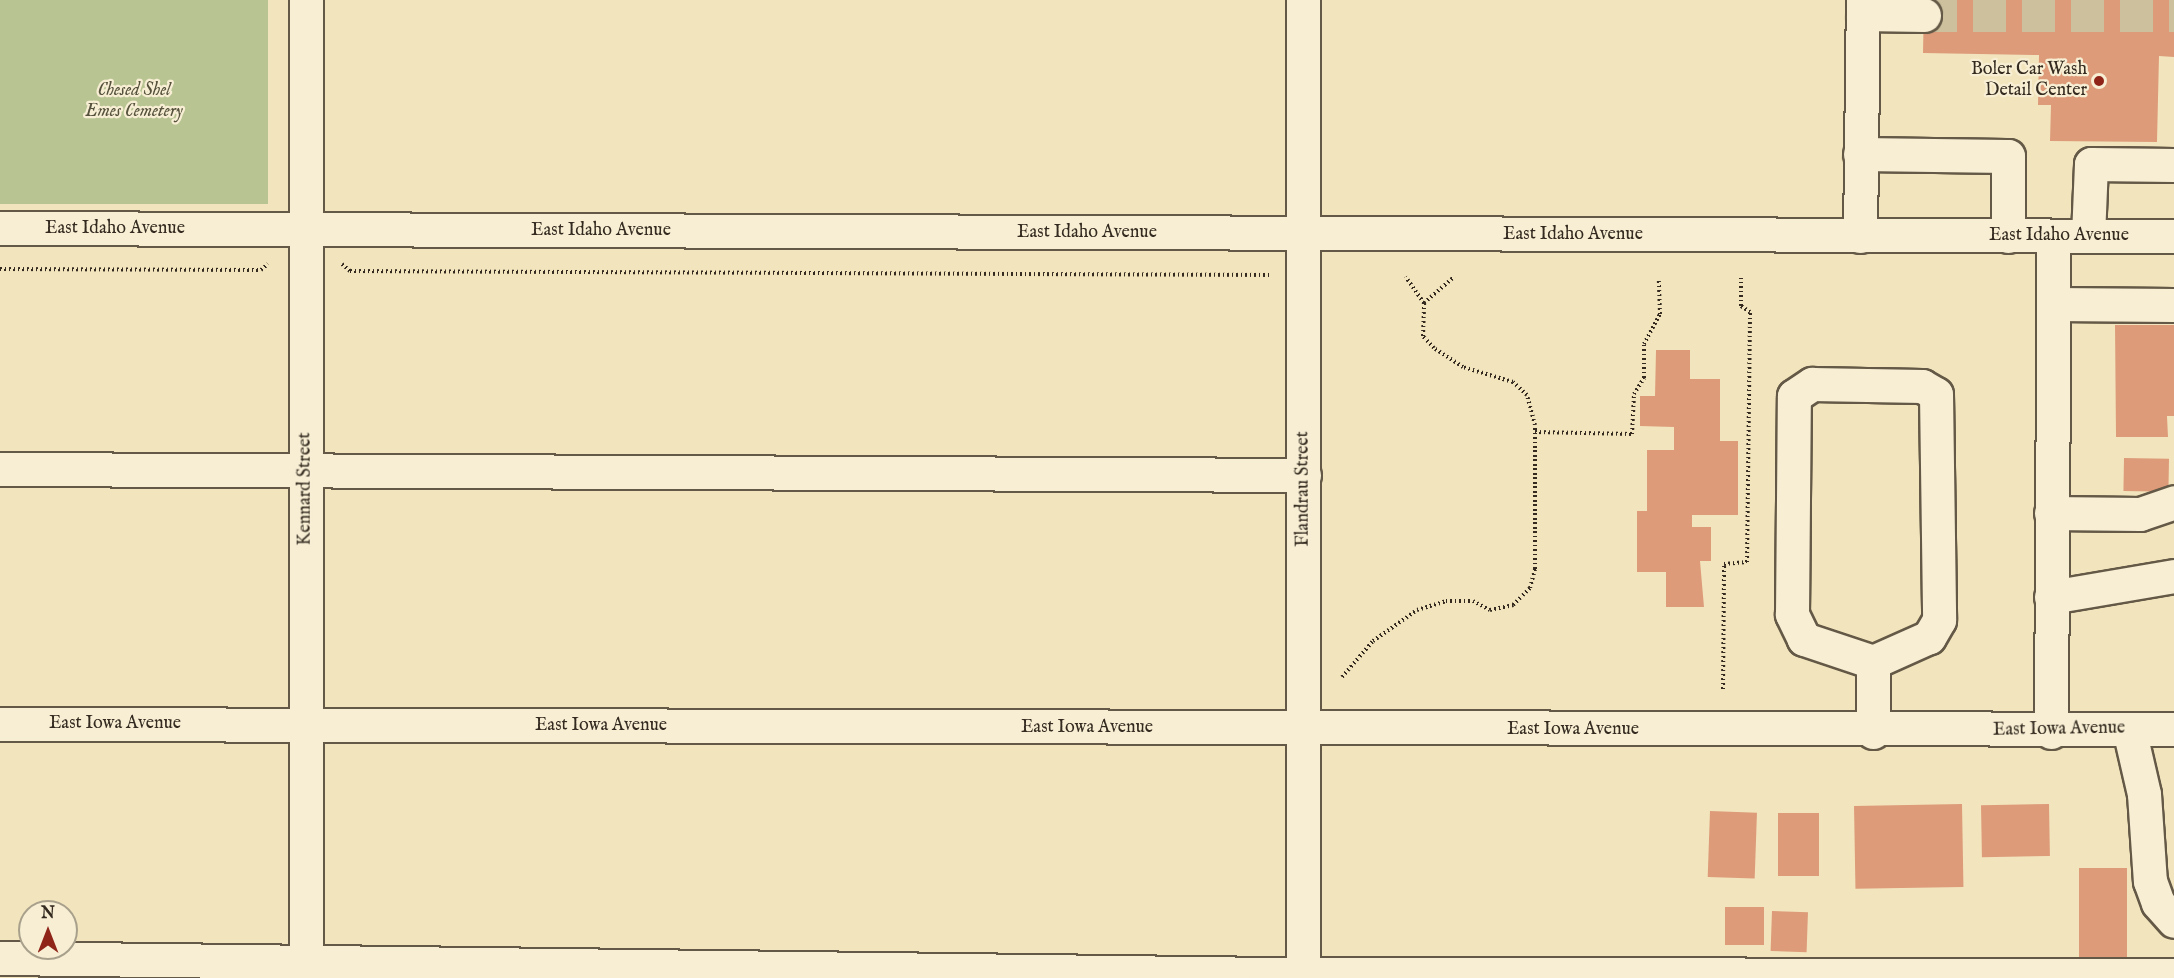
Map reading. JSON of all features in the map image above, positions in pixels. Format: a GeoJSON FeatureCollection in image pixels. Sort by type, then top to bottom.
{"type":"FeatureCollection","features":[{"type":"Feature","properties":{"kind":"street","name":"Kennard Street"},"geometry":{"type":"LineString","coordinates":[[306,0],[306,970]]}},
{"type":"Feature","properties":{"kind":"street","name":"Flandrau Street"},"geometry":{"type":"LineString","coordinates":[[1303,976],[1304,0]]}},
{"type":"Feature","properties":{"kind":"street"},"geometry":{"type":"LineString","coordinates":[[1860,236],[1863,7],[1923,15]]}},
{"type":"Feature","properties":{"kind":"street"},"geometry":{"type":"LineString","coordinates":[[1860,154],[2008,156],[2008,236]]}},
{"type":"Feature","properties":{"kind":"street"},"geometry":{"type":"LineString","coordinates":[[2088,236],[2091,164],[2174,165]]}},
{"type":"Feature","properties":{"kind":"street","name":"East Idaho Avenue"},"geometry":{"type":"LineString","coordinates":[[0,228],[2174,236]]}},
{"type":"Feature","properties":{"kind":"street"},"geometry":{"type":"LineString","coordinates":[[2051,732],[2054,236]]}},
{"type":"Feature","properties":{"kind":"street"},"geometry":{"type":"LineString","coordinates":[[2054,304],[2174,305]]}},
{"type":"Feature","properties":{"kind":"street"},"geometry":{"type":"LineString","coordinates":[[1812,384],[1922,386],[1936,394],[1939,620],[1929,636],[1873,662],[1804,639],[1792,614],[1794,396],[1812,384]]}},
{"type":"Feature","properties":{"kind":"street"},"geometry":{"type":"LineString","coordinates":[[0,469],[1304,475]]}},
{"type":"Feature","properties":{"kind":"street"},"geometry":{"type":"LineString","coordinates":[[2051,513],[2140,514],[2174,502]]}},
{"type":"Feature","properties":{"kind":"street"},"geometry":{"type":"LineString","coordinates":[[2051,597],[2174,576]]}},
{"type":"Feature","properties":{"kind":"street"},"geometry":{"type":"LineString","coordinates":[[1873,662],[1873,732]]}},
{"type":"Feature","properties":{"kind":"street","name":"East Iowa Avenue"},"geometry":{"type":"LineString","coordinates":[[0,724],[1873,732],[2174,729]]}},
{"type":"Feature","properties":{"kind":"street"},"geometry":{"type":"LineString","coordinates":[[2129,729],[2144,794],[2150,880],[2158,903],[2174,921]]}},
{"type":"Feature","properties":{"kind":"street"},"geometry":{"type":"LineString","coordinates":[[0,958],[306,970],[1303,976],[2174,975]]}},
{"type":"Feature","properties":{"kind":"path"},"geometry":{"type":"LineString","coordinates":[[0,269],[261,270],[268,263]]}},
{"type":"Feature","properties":{"kind":"path"},"geometry":{"type":"LineString","coordinates":[[342,264],[350,271],[1272,275]]}},
{"type":"Feature","properties":{"kind":"path"},"geometry":{"type":"LineString","coordinates":[[1342,677],[1373,641],[1417,610],[1446,601],[1502,608],[1513,605],[1530,588],[1535,432],[1527,395],[1513,381],[1463,367],[1423,336],[1424,303],[1406,277]]}},
{"type":"Feature","properties":{"kind":"path"},"geometry":{"type":"LineString","coordinates":[[1424,303],[1454,277]]}},
{"type":"Feature","properties":{"kind":"path"},"geometry":{"type":"LineString","coordinates":[[1535,432],[1632,434],[1634,394],[1644,378],[1644,344],[1660,314],[1659,278]]}},
{"type":"Feature","properties":{"kind":"path"},"geometry":{"type":"LineString","coordinates":[[1723,689],[1724,564],[1747,562],[1750,312],[1741,306],[1741,278]]}},
{"type":"Feature","properties":{"kind":"green space","name":"Chesed Shel Emes Cemetery"},"geometry":{"type":"Polygon","coordinates":[[[0,0],[268,0],[268,204],[0,204],[0,0]]]}},
{"type":"Feature","properties":{"kind":"building","name":"Boler Car Wash Detail Center"},"geometry":{"type":"Polygon","coordinates":[[[1924,0],[2174,0],[2174,57],[2159,56],[2157,142],[2050,141],[2051,105],[2038,105],[2039,55],[1923,53],[1924,0]]]}},
{"type":"Feature","properties":{"kind":"building"},"geometry":{"type":"Polygon","coordinates":[[[2115,325],[2174,325],[2174,416],[2167,416],[2168,437],[2116,437],[2115,325]]]}},
{"type":"Feature","properties":{"kind":"building"},"geometry":{"type":"Polygon","coordinates":[[[1656,350],[1690,350],[1690,379],[1720,379],[1720,441],[1738,441],[1738,515],[1692,515],[1692,527],[1711,527],[1711,561],[1700,561],[1704,607],[1666,607],[1666,572],[1637,572],[1637,511],[1647,511],[1647,450],[1674,450],[1674,427],[1640,426],[1640,396],[1655,396],[1656,350]]]}},
{"type":"Feature","properties":{"kind":"building"},"geometry":{"type":"Polygon","coordinates":[[[2124,458],[2169,459],[2168,492],[2123,491],[2124,458]]]}},
{"type":"Feature","properties":{"kind":"building"},"geometry":{"type":"Polygon","coordinates":[[[1962,804],[1963,887],[1855,889],[1854,806],[1962,804]]]}},
{"type":"Feature","properties":{"kind":"building"},"geometry":{"type":"Polygon","coordinates":[[[2049,804],[2050,856],[1982,857],[1981,805],[2049,804]]]}},
{"type":"Feature","properties":{"kind":"building"},"geometry":{"type":"Polygon","coordinates":[[[1710,811],[1757,813],[1755,879],[1708,877],[1710,811]]]}},
{"type":"Feature","properties":{"kind":"building"},"geometry":{"type":"Polygon","coordinates":[[[1778,813],[1819,813],[1819,876],[1778,876],[1778,813]]]}},
{"type":"Feature","properties":{"kind":"building"},"geometry":{"type":"Polygon","coordinates":[[[2079,868],[2127,868],[2127,962],[2079,962],[2079,868]]]}},
{"type":"Feature","properties":{"kind":"building"},"geometry":{"type":"Polygon","coordinates":[[[1725,907],[1764,907],[1764,945],[1725,945],[1725,907]]]}},
{"type":"Feature","properties":{"kind":"building"},"geometry":{"type":"Polygon","coordinates":[[[1772,911],[1808,912],[1807,952],[1771,951],[1772,911]]]}},
{"type":"Feature","properties":{"kind":"tunnel"},"geometry":{"type":"LineString","coordinates":[[1924,15],[2174,15]]}},
{"type":"Feature","properties":{"kind":"place","name":"Boler Car Wash Detail Center"},"geometry":{"type":"Point","coordinates":[2099,81]}}]}
